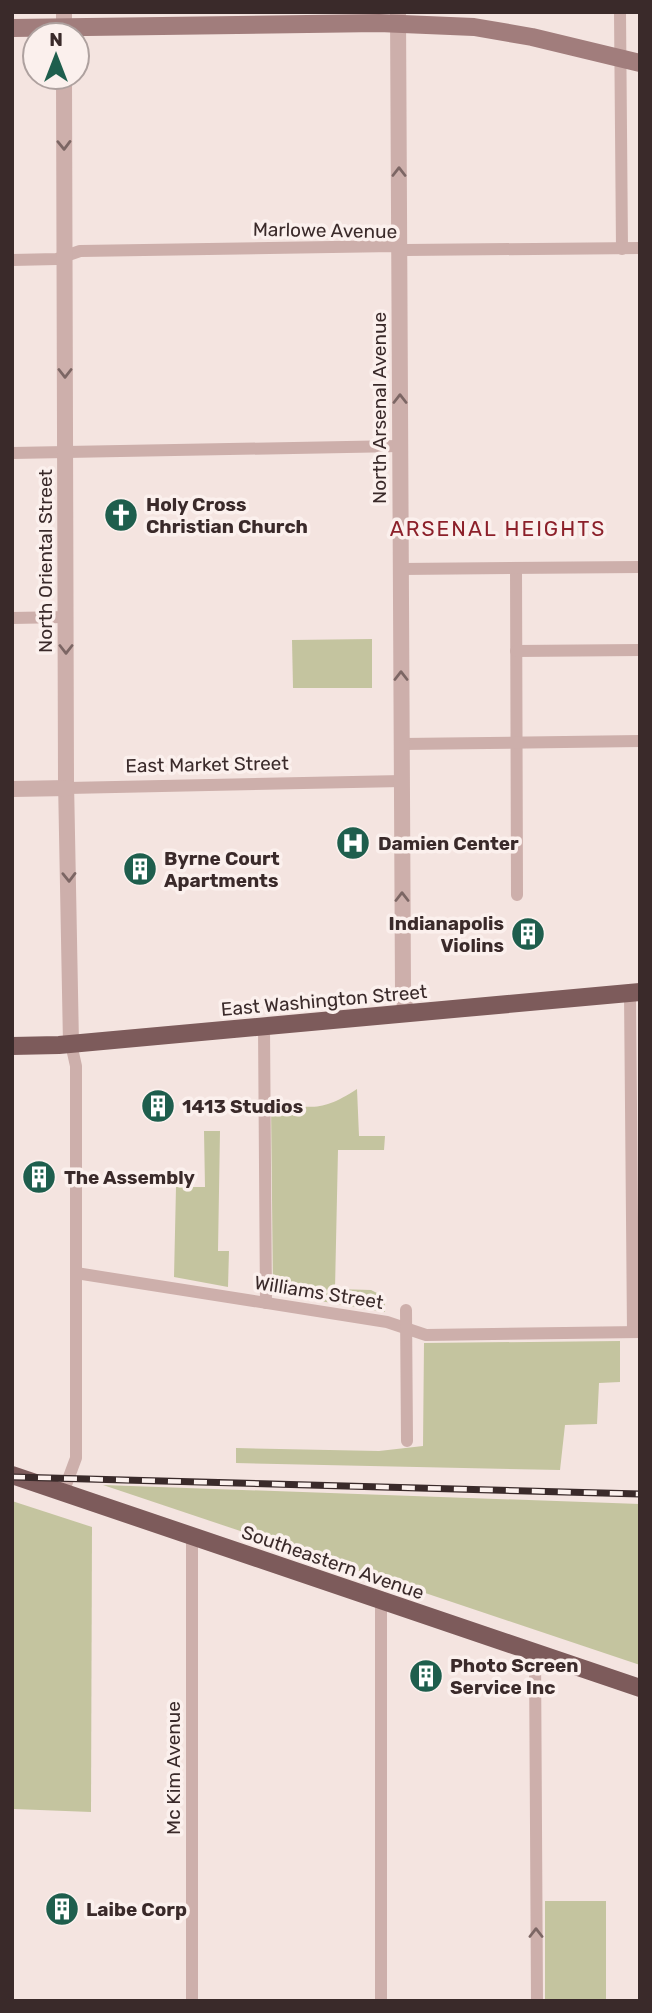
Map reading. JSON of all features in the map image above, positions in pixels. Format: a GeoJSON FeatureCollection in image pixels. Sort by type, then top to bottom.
{"type":"FeatureCollection","features":[{"type":"Feature","properties":{"kind":"main road"},"geometry":{"type":"LineString","coordinates":[[91,24],[398,18],[496,30],[640,63]]}},
{"type":"Feature","properties":{"kind":"main road","name":"East Washington Street"},"geometry":{"type":"LineString","coordinates":[[12,1046],[71,1044],[635,992]]}},
{"type":"Feature","properties":{"kind":"main road","name":"Southeastern Avenue"},"geometry":{"type":"LineString","coordinates":[[12,1475],[640,1688]]}},
{"type":"Feature","properties":{"kind":"street"},"geometry":{"type":"LineString","coordinates":[[620,12],[622,249]]}},
{"type":"Feature","properties":{"kind":"street","name":"North Arsenal Avenue"},"geometry":{"type":"LineString","coordinates":[[398,18],[403,992],[406,1014]]}},
{"type":"Feature","properties":{"kind":"street","name":"North Oriental Street"},"geometry":{"type":"LineString","coordinates":[[64,91],[71,1044]]}},
{"type":"Feature","properties":{"kind":"street","name":"Marlowe Avenue"},"geometry":{"type":"LineString","coordinates":[[12,260],[65,257],[80,251],[640,248]]}},
{"type":"Feature","properties":{"kind":"street"},"geometry":{"type":"LineString","coordinates":[[12,453],[400,446]]}},
{"type":"Feature","properties":{"kind":"street"},"geometry":{"type":"LineString","coordinates":[[401,569],[640,567]]}},
{"type":"Feature","properties":{"kind":"street"},"geometry":{"type":"LineString","coordinates":[[516,568],[517,895]]}},
{"type":"Feature","properties":{"kind":"street"},"geometry":{"type":"LineString","coordinates":[[12,618],[66,617]]}},
{"type":"Feature","properties":{"kind":"street"},"geometry":{"type":"LineString","coordinates":[[516,651],[640,650]]}},
{"type":"Feature","properties":{"kind":"street"},"geometry":{"type":"LineString","coordinates":[[402,744],[640,741]]}},
{"type":"Feature","properties":{"kind":"street","name":"East Market Street"},"geometry":{"type":"LineString","coordinates":[[12,789],[402,781]]}},
{"type":"Feature","properties":{"kind":"street"},"geometry":{"type":"LineString","coordinates":[[635,992],[636,1332]]}},
{"type":"Feature","properties":{"kind":"street"},"geometry":{"type":"LineString","coordinates":[[264,1027],[266,1303]]}},
{"type":"Feature","properties":{"kind":"street"},"geometry":{"type":"LineString","coordinates":[[63,1493],[76,1458],[76,1066],[71,1044]]}},
{"type":"Feature","properties":{"kind":"street","name":"Williams Street"},"geometry":{"type":"LineString","coordinates":[[76,1272],[387,1322],[426,1335],[636,1332]]}},
{"type":"Feature","properties":{"kind":"street"},"geometry":{"type":"LineString","coordinates":[[406,1310],[407,1441]]}},
{"type":"Feature","properties":{"kind":"street","name":"Mc Kim Avenue"},"geometry":{"type":"LineString","coordinates":[[192,1536],[192,2001]]}},
{"type":"Feature","properties":{"kind":"street"},"geometry":{"type":"LineString","coordinates":[[381,1601],[381,2001]]}},
{"type":"Feature","properties":{"kind":"street"},"geometry":{"type":"LineString","coordinates":[[535,1652],[537,2001]]}},
{"type":"Feature","properties":{"kind":"green space"},"geometry":{"type":"Polygon","coordinates":[[[372,639],[372,688],[293,688],[292,640],[372,639]]]}},
{"type":"Feature","properties":{"kind":"green space"},"geometry":{"type":"Polygon","coordinates":[[[357,1089],[359,1136],[385,1136],[384,1150],[338,1150],[335,1289],[371,1290],[385,1297],[385,1312],[273,1293],[271,1103],[325,1105],[357,1089]]]}},
{"type":"Feature","properties":{"kind":"green space"},"geometry":{"type":"Polygon","coordinates":[[[204,1131],[220,1131],[218,1251],[229,1251],[228,1287],[174,1277],[176,1187],[205,1187],[204,1131]]]}},
{"type":"Feature","properties":{"kind":"green space"},"geometry":{"type":"Polygon","coordinates":[[[620,1341],[620,1382],[599,1383],[597,1424],[565,1425],[560,1470],[236,1463],[236,1448],[379,1451],[423,1446],[424,1343],[620,1341]]]}},
{"type":"Feature","properties":{"kind":"green space"},"geometry":{"type":"Polygon","coordinates":[[[103,1485],[640,1504],[640,1665],[103,1485]]]}},
{"type":"Feature","properties":{"kind":"green space"},"geometry":{"type":"Polygon","coordinates":[[[12,1501],[92,1527],[91,1812],[14,1809],[12,1501]]]}},
{"type":"Feature","properties":{"kind":"green space"},"geometry":{"type":"Polygon","coordinates":[[[545,1901],[606,1901],[606,2001],[545,2001],[545,1901]]]}},
{"type":"Feature","properties":{"kind":"railway"},"geometry":{"type":"LineString","coordinates":[[12,1477],[640,1494]]}},
{"type":"Feature","properties":{"kind":"place","name":"Holy Cross Christian Church"},"geometry":{"type":"Point","coordinates":[121,515]}},
{"type":"Feature","properties":{"kind":"place","name":"Damien Center"},"geometry":{"type":"Point","coordinates":[353,843]}},
{"type":"Feature","properties":{"kind":"place","name":"Byrne Court Apartments"},"geometry":{"type":"Point","coordinates":[140,869]}},
{"type":"Feature","properties":{"kind":"place","name":"Indianapolis Violins"},"geometry":{"type":"Point","coordinates":[528,934]}},
{"type":"Feature","properties":{"kind":"place","name":"1413 Studios"},"geometry":{"type":"Point","coordinates":[158,1106]}},
{"type":"Feature","properties":{"kind":"place","name":"The Assembly"},"geometry":{"type":"Point","coordinates":[39,1177]}},
{"type":"Feature","properties":{"kind":"place","name":"Photo Screen Service Inc"},"geometry":{"type":"Point","coordinates":[426,1676]}},
{"type":"Feature","properties":{"kind":"place","name":"Laibe Corp"},"geometry":{"type":"Point","coordinates":[62,1909]}},
{"type":"Feature","properties":{"kind":"district","name":"ARSENAL HEIGHTS"},"geometry":{"type":"Point","coordinates":[498,529]}}]}
